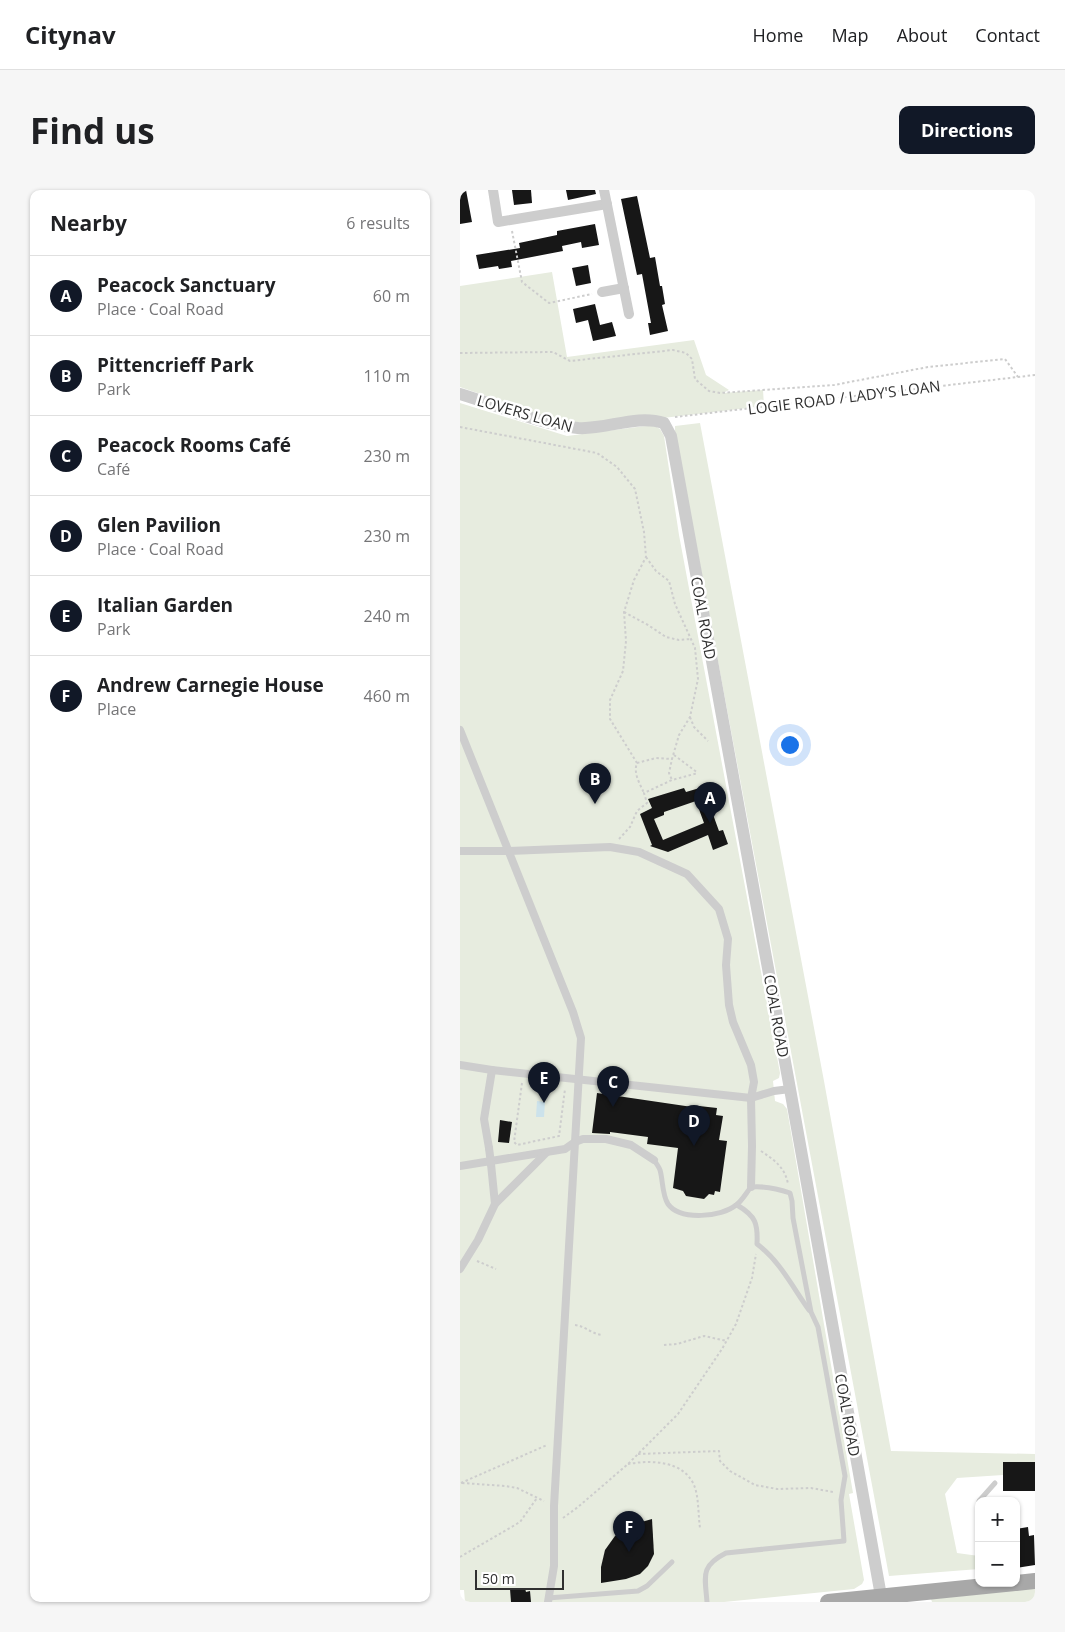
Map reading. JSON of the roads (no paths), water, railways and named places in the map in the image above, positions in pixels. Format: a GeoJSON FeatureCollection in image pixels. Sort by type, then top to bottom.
{"type":"FeatureCollection","features":[{"type":"Feature","properties":{"kind":"main road"},"geometry":{"type":"LineString","coordinates":[[1020,1583],[1035,1581]]}},
{"type":"Feature","properties":{"kind":"main road"},"geometry":{"type":"LineString","coordinates":[[828,1602],[881,1599],[983,1587]]}},
{"type":"Feature","properties":{"kind":"street"},"geometry":{"type":"LineString","coordinates":[[493,190],[498,222],[608,204]]}},
{"type":"Feature","properties":{"kind":"street"},"geometry":{"type":"LineString","coordinates":[[604,190],[629,314]]}},
{"type":"Feature","properties":{"kind":"street"},"geometry":{"type":"LineString","coordinates":[[602,292],[624,288]]}},
{"type":"Feature","properties":{"kind":"street","name":"LOVERS LOAN"},"geometry":{"type":"LineString","coordinates":[[460,394],[556,424],[579,428],[652,419],[664,423],[671,436]]}},
{"type":"Feature","properties":{"kind":"street","name":"COAL ROAD"},"geometry":{"type":"LineString","coordinates":[[671,436],[881,1599]]}},
{"type":"Feature","properties":{"kind":"street"},"geometry":{"type":"LineString","coordinates":[[460,730],[576,1019],[581,1038],[554,1506],[554,1566],[548,1600]]}},
{"type":"Feature","properties":{"kind":"street"},"geometry":{"type":"LineString","coordinates":[[460,851],[610,847],[639,852],[687,874],[719,909],[728,939],[726,965],[729,1005],[733,1022],[751,1065],[754,1082],[751,1098],[751,1187]]}},
{"type":"Feature","properties":{"kind":"street"},"geometry":{"type":"LineString","coordinates":[[460,1065],[751,1098],[774,1091],[790,1089]]}},
{"type":"Feature","properties":{"kind":"street"},"geometry":{"type":"LineString","coordinates":[[492,1070],[484,1119],[495,1204]]}},
{"type":"Feature","properties":{"kind":"street"},"geometry":{"type":"LineString","coordinates":[[460,1166],[565,1149],[575,1142],[583,1140],[606,1139],[631,1145],[654,1160]]}},
{"type":"Feature","properties":{"kind":"street"},"geometry":{"type":"LineString","coordinates":[[460,1269],[478,1240],[495,1204],[546,1153]]}},
{"type":"Feature","properties":{"kind":"lane"},"geometry":{"type":"LineString","coordinates":[[654,1160],[660,1169],[668,1204],[682,1214],[706,1216],[727,1210],[737,1205],[751,1187],[764,1186],[790,1193],[811,1312]]}},
{"type":"Feature","properties":{"kind":"lane"},"geometry":{"type":"LineString","coordinates":[[707,1602],[705,1577],[708,1566],[714,1559],[726,1553],[844,1541],[842,1500],[845,1476],[818,1327],[811,1312],[779,1267],[758,1244],[758,1225],[746,1210],[737,1205]]}},
{"type":"Feature","properties":{"kind":"lane"},"geometry":{"type":"LineString","coordinates":[[983,1497],[995,1483]]}},
{"type":"Feature","properties":{"kind":"lane"},"geometry":{"type":"LineString","coordinates":[[548,1600],[638,1591],[647,1586],[672,1562]]}},
{"type":"Feature","properties":{"kind":"water"},"geometry":{"type":"Polygon","coordinates":[[[537,1101],[545,1102],[544,1117],[536,1117],[537,1101]]]}},
{"type":"Feature","properties":{"kind":"place","name":"Pittencrieff Park"},"geometry":{"type":"Point","coordinates":[595,804]}},
{"type":"Feature","properties":{"kind":"place","name":"Peacock Sanctuary"},"geometry":{"type":"Point","coordinates":[710,823]}},
{"type":"Feature","properties":{"kind":"place","name":"Italian Garden"},"geometry":{"type":"Point","coordinates":[544,1103]}},
{"type":"Feature","properties":{"kind":"place","name":"Peacock Rooms Café"},"geometry":{"type":"Point","coordinates":[613,1107]}},
{"type":"Feature","properties":{"kind":"place","name":"Glen Pavilion"},"geometry":{"type":"Point","coordinates":[694,1146]}},
{"type":"Feature","properties":{"kind":"place","name":"Andrew Carnegie House"},"geometry":{"type":"Point","coordinates":[629,1552]}}]}
